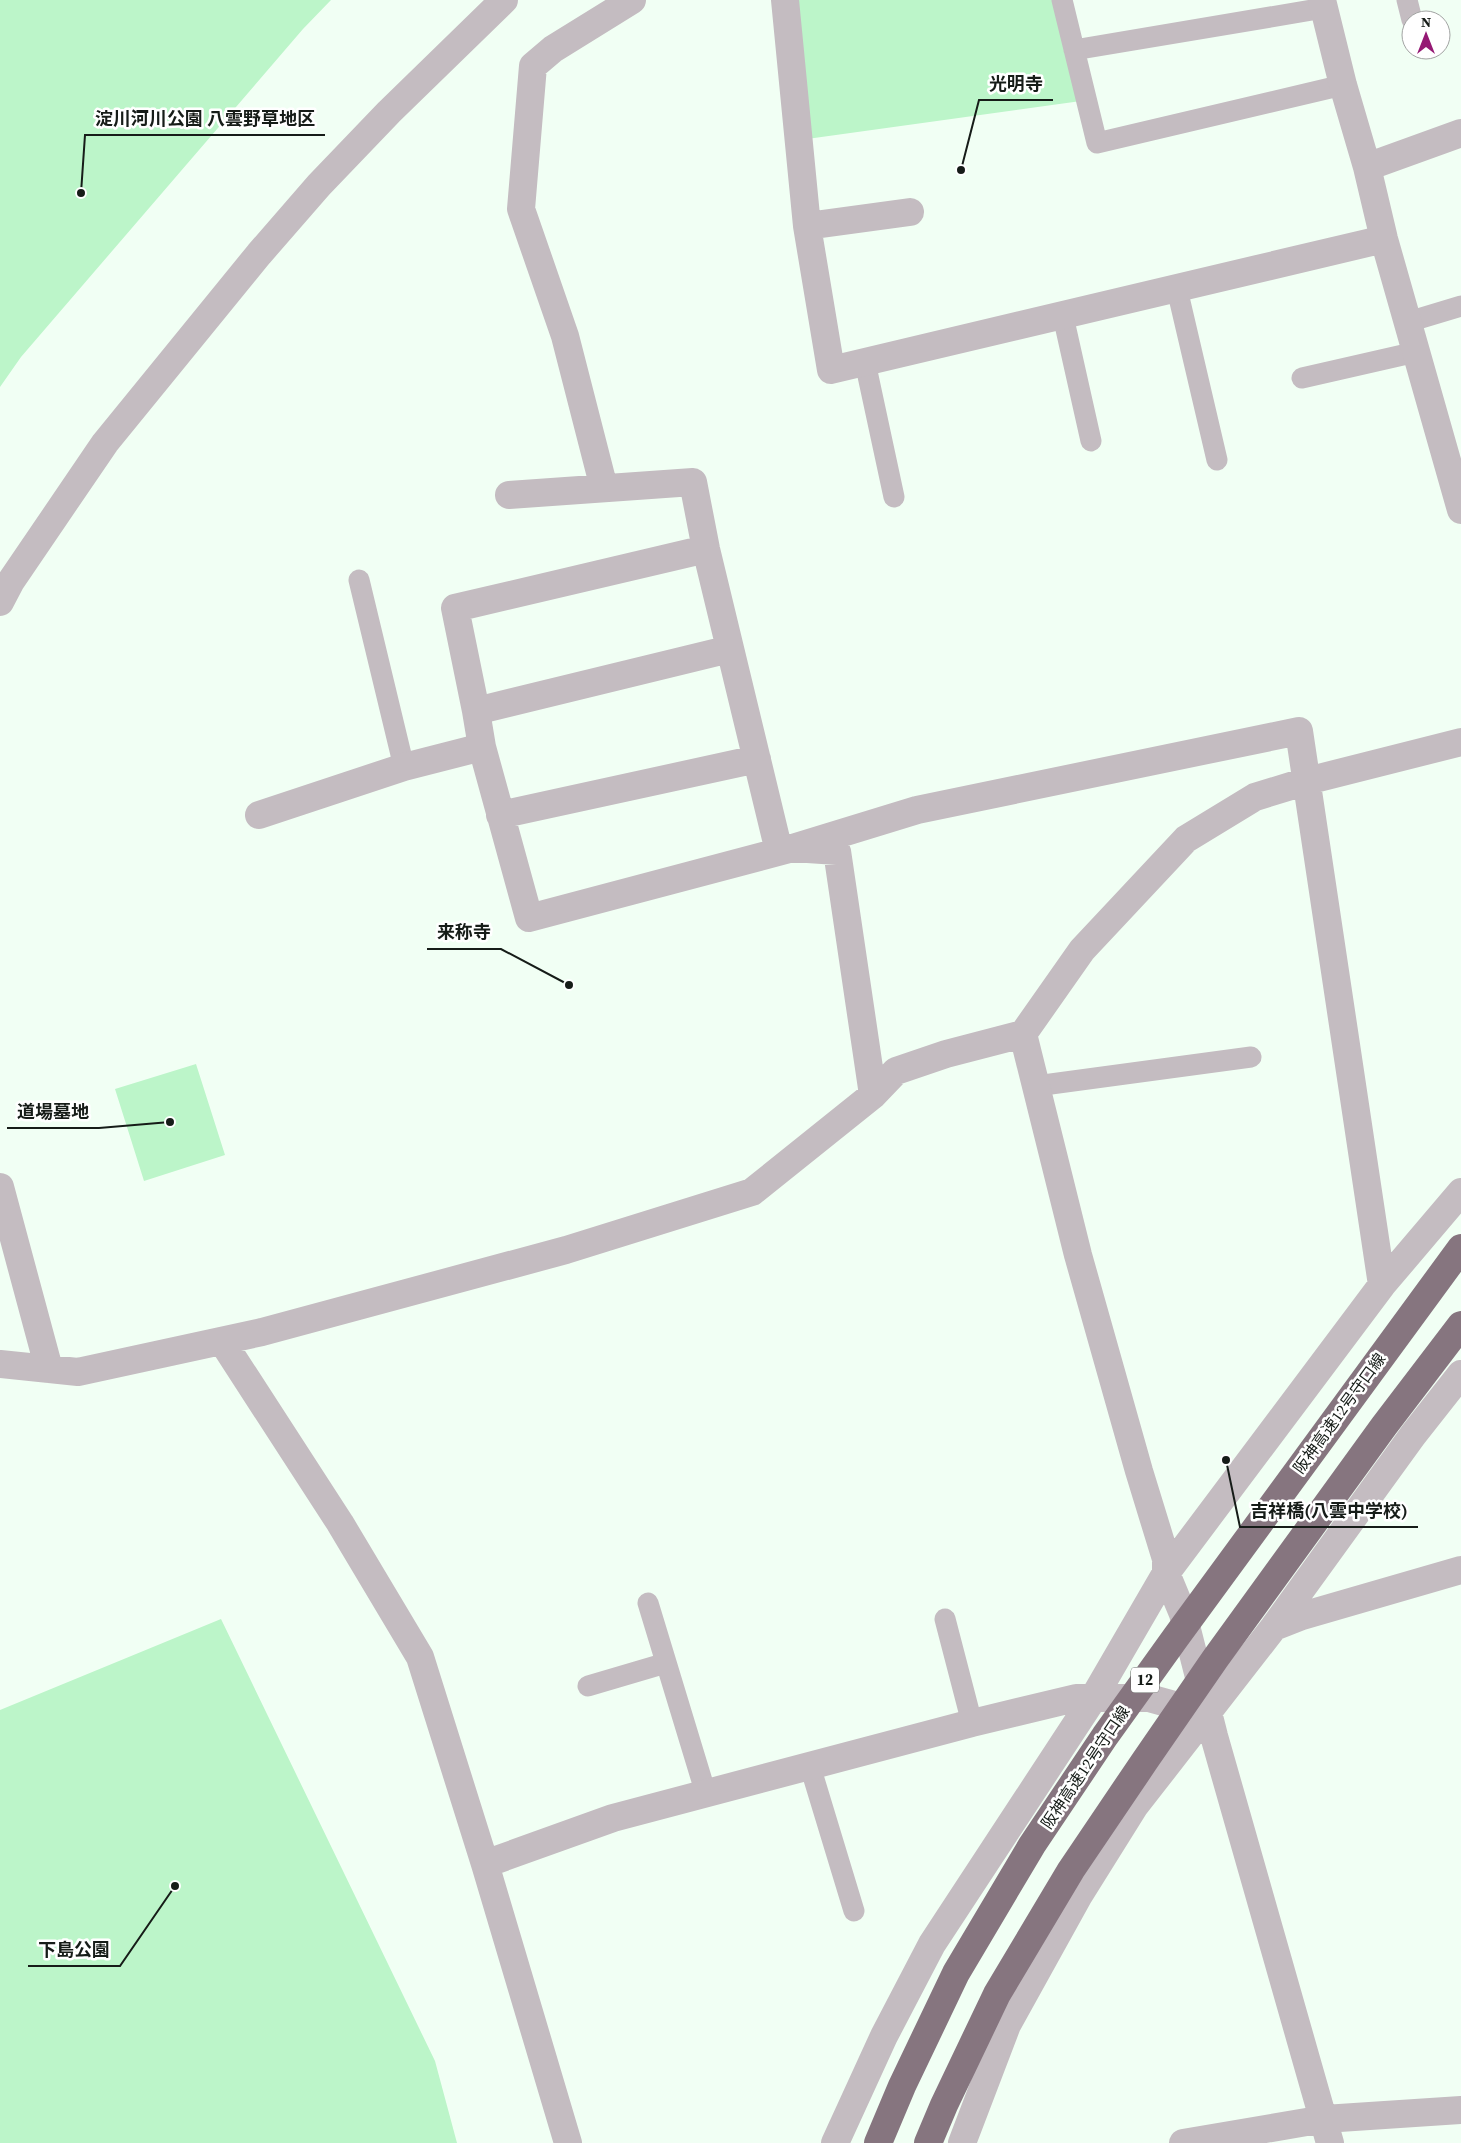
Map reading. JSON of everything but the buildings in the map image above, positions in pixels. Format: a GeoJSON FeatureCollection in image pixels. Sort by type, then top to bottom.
{"type":"FeatureCollection","features":[{"type":"Feature","properties":{"kind":"highway","name":"阪神高速12号守口線"},"geometry":{"type":"LineString","coordinates":[[878,2143],[902,2086],[956,1973],[1032,1845],[1176,1637],[1461,1248]]}},
{"type":"Feature","properties":{"kind":"highway"},"geometry":{"type":"LineString","coordinates":[[928,2143],[997,1994],[1071,1870],[1215,1659],[1384,1426],[1461,1324]]}},
{"type":"Feature","properties":{"kind":"street"},"geometry":{"type":"LineString","coordinates":[[0,602],[11,581],[105,442],[259,254],[319,185],[389,112],[504,0]]}},
{"type":"Feature","properties":{"kind":"street"},"geometry":{"type":"LineString","coordinates":[[604,488],[566,336],[521,209],[533,66],[553,49],[632,0]]}},
{"type":"Feature","properties":{"kind":"street"},"geometry":{"type":"LineString","coordinates":[[785,0],[807,226],[831,370],[1384,239]]}},
{"type":"Feature","properties":{"kind":"street"},"geometry":{"type":"LineString","coordinates":[[1323,4],[1343,85],[1367,166],[1384,239],[1461,510]]}},
{"type":"Feature","properties":{"kind":"street"},"geometry":{"type":"LineString","coordinates":[[1367,166],[1461,132]]}},
{"type":"Feature","properties":{"kind":"street"},"geometry":{"type":"LineString","coordinates":[[807,226],[910,212]]}},
{"type":"Feature","properties":{"kind":"street"},"geometry":{"type":"LineString","coordinates":[[508,495],[693,482],[706,549],[778,847],[837,851],[873,1095]]}},
{"type":"Feature","properties":{"kind":"street"},"geometry":{"type":"LineString","coordinates":[[706,549],[455,608],[482,747],[529,918],[793,848],[917,810],[1299,732],[1382,1285]]}},
{"type":"Feature","properties":{"kind":"street"},"geometry":{"type":"LineString","coordinates":[[476,710],[730,649]]}},
{"type":"Feature","properties":{"kind":"street"},"geometry":{"type":"LineString","coordinates":[[0,1364],[78,1372],[284,1327],[397,1294],[566,1250],[752,1192],[873,1095],[896,1071],[946,1054],[1023,1034],[1082,950],[1186,839],[1256,797],[1307,781],[1461,742]]}},
{"type":"Feature","properties":{"kind":"street"},"geometry":{"type":"LineString","coordinates":[[259,815],[404,767],[482,747]]}},
{"type":"Feature","properties":{"kind":"street"},"geometry":{"type":"LineString","coordinates":[[500,815],[757,759]]}},
{"type":"Feature","properties":{"kind":"street"},"geometry":{"type":"LineString","coordinates":[[1023,1034],[1078,1254],[1139,1471],[1166,1559],[1166,1573],[1183,1614],[1208,1714],[1327,2131]]}},
{"type":"Feature","properties":{"kind":"street"},"geometry":{"type":"LineString","coordinates":[[0,1187],[49,1369]]}},
{"type":"Feature","properties":{"kind":"street"},"geometry":{"type":"LineString","coordinates":[[836,2143],[884,2036],[932,1944],[1094,1697],[1166,1573],[1382,1285],[1461,1192]]}},
{"type":"Feature","properties":{"kind":"street"},"geometry":{"type":"LineString","coordinates":[[222,1341],[340,1523],[420,1657],[485,1864],[568,2143]]}},
{"type":"Feature","properties":{"kind":"street"},"geometry":{"type":"LineString","coordinates":[[962,2143],[1007,2025],[1079,1895],[1134,1807],[1274,1627],[1413,1435],[1461,1374]]}},
{"type":"Feature","properties":{"kind":"street"},"geometry":{"type":"LineString","coordinates":[[1274,1627],[1302,1616],[1461,1570]]}},
{"type":"Feature","properties":{"kind":"street"},"geometry":{"type":"LineString","coordinates":[[485,1864],[613,1818],[972,1723],[1076,1698],[1149,1698],[1208,1714]]}},
{"type":"Feature","properties":{"kind":"street"},"geometry":{"type":"LineString","coordinates":[[1183,2143],[1327,2131],[1461,2110]]}},
{"type":"Feature","properties":{"kind":"lane"},"geometry":{"type":"LineString","coordinates":[[1062,0],[1097,143],[1343,85]]}},
{"type":"Feature","properties":{"kind":"lane"},"geometry":{"type":"LineString","coordinates":[[1074,50],[1323,4]]}},
{"type":"Feature","properties":{"kind":"lane"},"geometry":{"type":"LineString","coordinates":[[1177,288],[1217,460]]}},
{"type":"Feature","properties":{"kind":"lane"},"geometry":{"type":"LineString","coordinates":[[1408,322],[1461,306]]}},
{"type":"Feature","properties":{"kind":"lane"},"geometry":{"type":"LineString","coordinates":[[1063,316],[1091,441]]}},
{"type":"Feature","properties":{"kind":"lane"},"geometry":{"type":"LineString","coordinates":[[1302,378],[1416,352]]}},
{"type":"Feature","properties":{"kind":"lane"},"geometry":{"type":"LineString","coordinates":[[866,362],[894,497]]}},
{"type":"Feature","properties":{"kind":"lane"},"geometry":{"type":"LineString","coordinates":[[358,580],[404,767]]}},
{"type":"Feature","properties":{"kind":"lane"},"geometry":{"type":"LineString","coordinates":[[1036,1086],[1251,1057]]}},
{"type":"Feature","properties":{"kind":"lane"},"geometry":{"type":"LineString","coordinates":[[648,1603],[706,1794]]}},
{"type":"Feature","properties":{"kind":"lane"},"geometry":{"type":"LineString","coordinates":[[945,1619],[972,1723]]}},
{"type":"Feature","properties":{"kind":"lane"},"geometry":{"type":"LineString","coordinates":[[588,1686],[666,1663]]}},
{"type":"Feature","properties":{"kind":"lane"},"geometry":{"type":"LineString","coordinates":[[810,1766],[854,1911]]}},
{"type":"Feature","properties":{"kind":"green space"},"geometry":{"type":"Polygon","coordinates":[[[0,0],[331,0],[303,29],[21,357],[0,387],[0,0]]]}},
{"type":"Feature","properties":{"kind":"green space"},"geometry":{"type":"Polygon","coordinates":[[[795,0],[1057,0],[1081,101],[807,139],[795,0]]]}},
{"type":"Feature","properties":{"kind":"green space"},"geometry":{"type":"Polygon","coordinates":[[[196,1064],[225,1155],[144,1181],[115,1089],[196,1064]]]}},
{"type":"Feature","properties":{"kind":"green space"},"geometry":{"type":"Polygon","coordinates":[[[221,1619],[435,2061],[457,2143],[0,2143],[0,1710],[221,1619]]]}},
{"type":"Feature","properties":{"kind":"place","name":"光明寺"},"geometry":{"type":"Point","coordinates":[961,170]}},
{"type":"Feature","properties":{"kind":"place","name":"淀川河川公園 八雲野草地区"},"geometry":{"type":"Point","coordinates":[81,193]}},
{"type":"Feature","properties":{"kind":"place","name":"来称寺"},"geometry":{"type":"Point","coordinates":[569,985]}},
{"type":"Feature","properties":{"kind":"place","name":"道場墓地"},"geometry":{"type":"Point","coordinates":[170,1122]}},
{"type":"Feature","properties":{"kind":"place","name":"吉祥橋(八雲中学校)"},"geometry":{"type":"Point","coordinates":[1226,1460]}},
{"type":"Feature","properties":{"kind":"place","name":"下島公園"},"geometry":{"type":"Point","coordinates":[175,1886]}}]}
